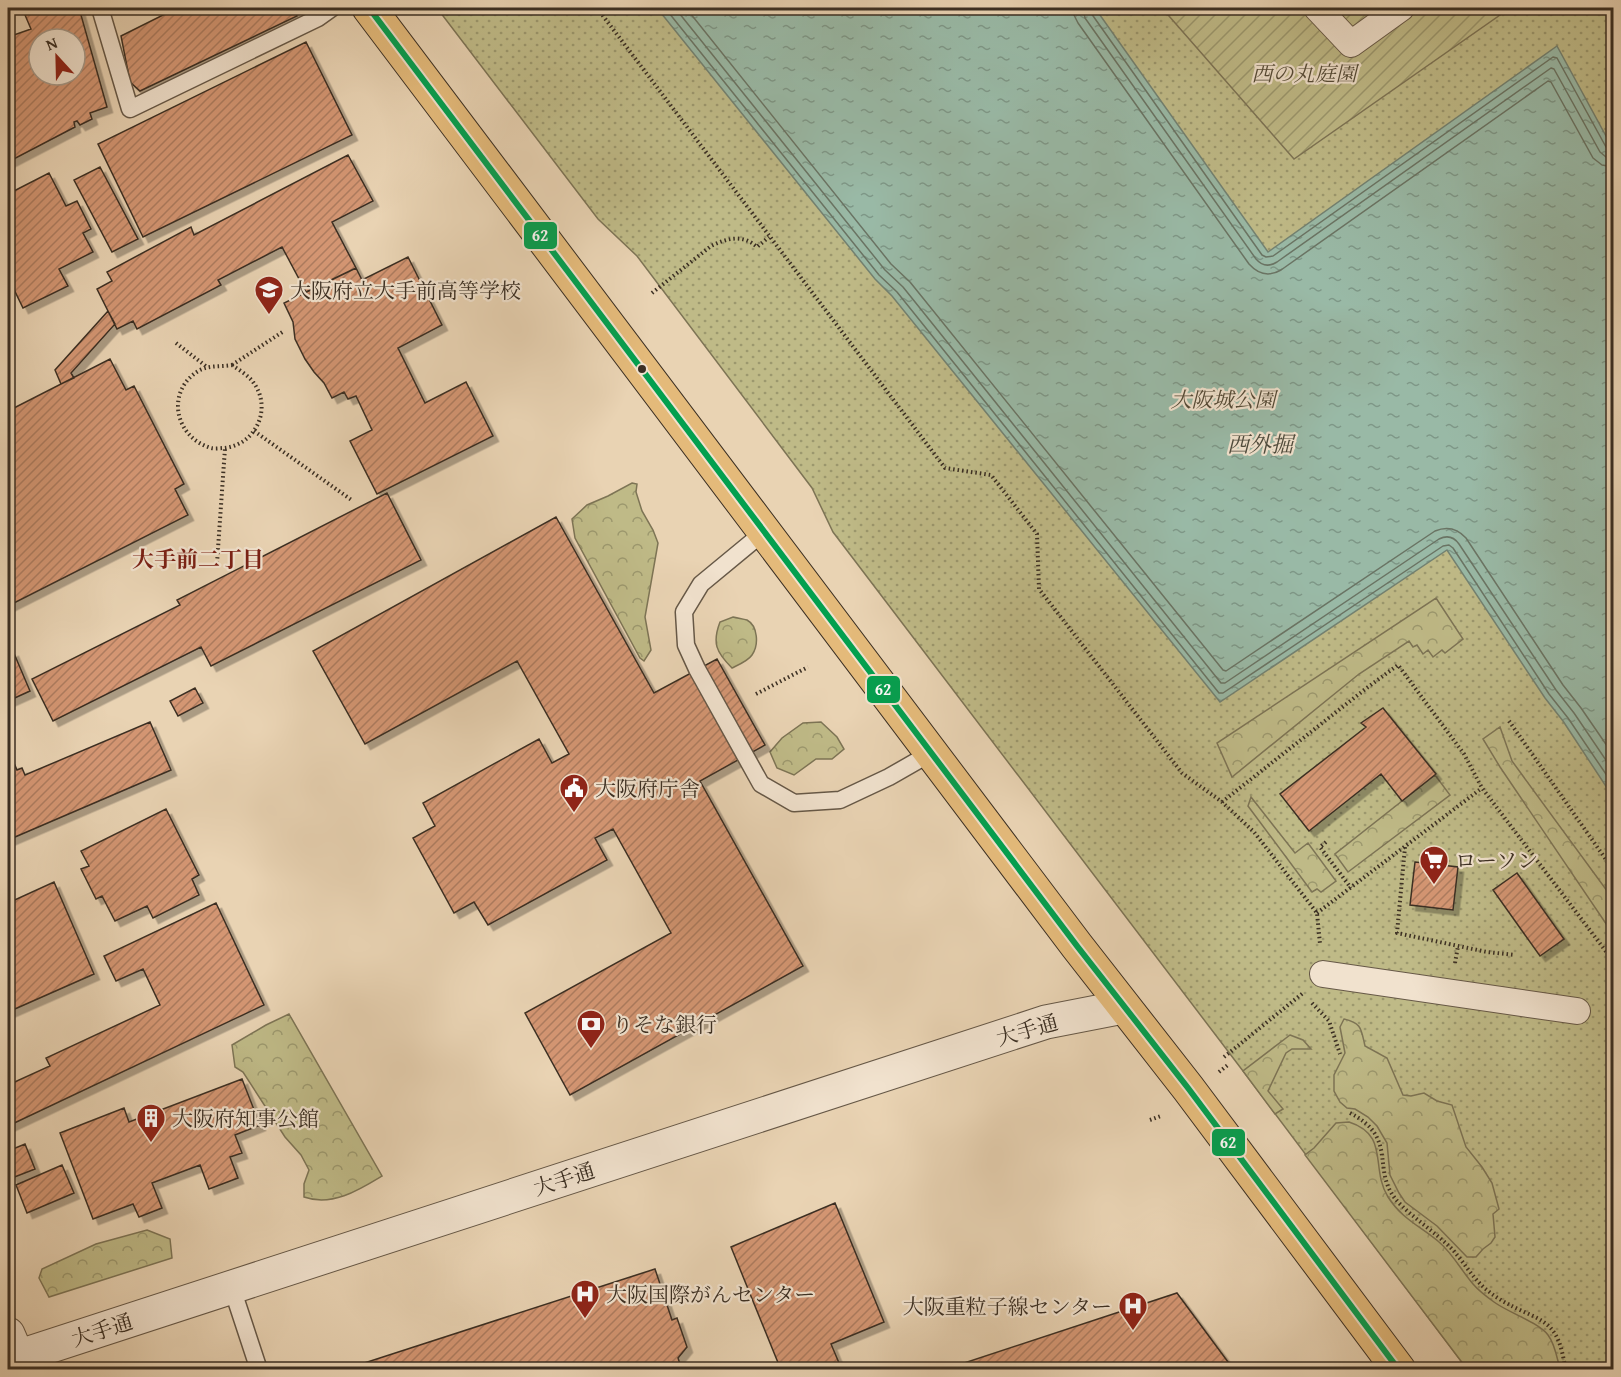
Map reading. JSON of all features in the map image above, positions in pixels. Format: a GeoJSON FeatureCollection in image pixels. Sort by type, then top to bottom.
{"type":"FeatureCollection","features":[{"type":"Feature","properties":{"kind":"main road"},"geometry":{"type":"LineString","coordinates":[[369,8],[931,753],[1188,1088],[1399,1370]]}},
{"type":"Feature","properties":{"kind":"street"},"geometry":{"type":"LineString","coordinates":[[1317,8],[1352,44],[1401,8]]}},
{"type":"Feature","properties":{"kind":"street"},"geometry":{"type":"LineString","coordinates":[[1323,974],[1577,1011]]}},
{"type":"Feature","properties":{"kind":"street","name":"大手通"},"geometry":{"type":"LineString","coordinates":[[11,1351],[232,1288],[1046,1022],[1124,1007]]}},
{"type":"Feature","properties":{"kind":"lane"},"geometry":{"type":"LineString","coordinates":[[100,8],[130,109],[318,18],[333,8]]}},
{"type":"Feature","properties":{"kind":"lane"},"geometry":{"type":"LineString","coordinates":[[764,532],[701,584],[684,612],[686,645],[761,784],[794,803],[840,800],[889,777],[931,753]]}},
{"type":"Feature","properties":{"kind":"lane"},"geometry":{"type":"LineString","coordinates":[[232,1288],[259,1370]]}},
{"type":"Feature","properties":{"kind":"path"},"geometry":{"type":"LineString","coordinates":[[597,8],[945,468],[991,475],[1037,534],[1039,589],[1182,773],[1222,802],[1254,832],[1317,913],[1323,974],[1224,1058]]}},
{"type":"Feature","properties":{"kind":"path"},"geometry":{"type":"LineString","coordinates":[[652,293],[711,246],[722,240],[743,239],[757,247],[769,237]]}},
{"type":"Feature","properties":{"kind":"path"},"geometry":{"type":"LineString","coordinates":[[232,365],[253,382],[260,394],[261,418],[247,439],[237,445],[213,449],[196,442],[186,432],[179,417],[178,399],[184,385],[192,375],[207,367],[232,365],[284,331]]}},
{"type":"Feature","properties":{"kind":"path"},"geometry":{"type":"LineString","coordinates":[[176,343],[207,367]]}},
{"type":"Feature","properties":{"kind":"path"},"geometry":{"type":"LineString","coordinates":[[254,431],[353,501]]}},
{"type":"Feature","properties":{"kind":"path"},"geometry":{"type":"LineString","coordinates":[[217,563],[225,448]]}},
{"type":"Feature","properties":{"kind":"path"},"geometry":{"type":"LineString","coordinates":[[1222,802],[1398,665],[1464,754],[1482,788],[1614,962]]}},
{"type":"Feature","properties":{"kind":"path"},"geometry":{"type":"LineString","coordinates":[[756,694],[808,668]]}},
{"type":"Feature","properties":{"kind":"path"},"geometry":{"type":"LineString","coordinates":[[1509,721],[1614,871]]}},
{"type":"Feature","properties":{"kind":"path"},"geometry":{"type":"LineString","coordinates":[[1317,913],[1482,788]]}},
{"type":"Feature","properties":{"kind":"path"},"geometry":{"type":"LineString","coordinates":[[1326,842],[1320,847],[1351,888]]}},
{"type":"Feature","properties":{"kind":"path"},"geometry":{"type":"LineString","coordinates":[[1405,847],[1397,933],[1487,952],[1515,955]]}},
{"type":"Feature","properties":{"kind":"path"},"geometry":{"type":"LineString","coordinates":[[1303,993],[1329,1021],[1340,1054]]}},
{"type":"Feature","properties":{"kind":"path"},"geometry":{"type":"LineString","coordinates":[[1219,1072],[1229,1064]]}},
{"type":"Feature","properties":{"kind":"path"},"geometry":{"type":"LineString","coordinates":[[1350,1113],[1363,1120],[1377,1135],[1383,1155],[1384,1177],[1392,1196],[1448,1245],[1477,1281],[1489,1291],[1553,1330],[1566,1370]]}},
{"type":"Feature","properties":{"kind":"path"},"geometry":{"type":"LineString","coordinates":[[1150,1120],[1161,1116]]}},
{"type":"Feature","properties":{"kind":"green space","name":"大阪城公園"},"geometry":{"type":"Polygon","coordinates":[[[437,8],[1613,8],[1613,1369],[1467,1369],[833,532],[812,488],[637,256],[598,219],[437,8]]]}},
{"type":"Feature","properties":{"kind":"green space","name":"西の丸庭園"},"geometry":{"type":"Polygon","coordinates":[[[1162,8],[1510,8],[1294,159],[1162,8]]]}},
{"type":"Feature","properties":{"kind":"green space"},"geometry":{"type":"Polygon","coordinates":[[[632,483],[637,484],[636,492],[642,511],[658,543],[645,617],[651,650],[644,661],[640,658],[575,538],[572,519],[587,505],[632,483]]]}},
{"type":"Feature","properties":{"kind":"green space"},"geometry":{"type":"Polygon","coordinates":[[[1436,598],[1463,639],[1445,653],[1442,650],[1433,657],[1428,650],[1423,654],[1417,645],[1413,647],[1409,641],[1359,674],[1232,777],[1217,743],[1436,598]]]}},
{"type":"Feature","properties":{"kind":"green space"},"geometry":{"type":"Polygon","coordinates":[[[733,617],[751,623],[756,641],[750,657],[732,668],[719,652],[716,636],[720,622],[733,617]]]}},
{"type":"Feature","properties":{"kind":"green space"},"geometry":{"type":"Polygon","coordinates":[[[821,722],[837,737],[844,749],[832,759],[816,759],[794,775],[777,768],[770,752],[782,738],[803,723],[821,722]]]}},
{"type":"Feature","properties":{"kind":"green space"},"geometry":{"type":"Polygon","coordinates":[[[1500,727],[1512,761],[1613,899],[1613,934],[1483,739],[1500,727]]]}},
{"type":"Feature","properties":{"kind":"green space"},"geometry":{"type":"Polygon","coordinates":[[[1435,775],[1450,795],[1348,872],[1335,854],[1435,775]]]}},
{"type":"Feature","properties":{"kind":"green space"},"geometry":{"type":"Polygon","coordinates":[[[1251,797],[1295,853],[1308,843],[1336,881],[1321,892],[1317,889],[1312,892],[1248,806],[1251,797]]]}},
{"type":"Feature","properties":{"kind":"green space"},"geometry":{"type":"Polygon","coordinates":[[[289,1014],[382,1176],[345,1196],[325,1200],[304,1197],[304,1184],[309,1170],[243,1072],[235,1067],[232,1045],[289,1014]]]}},
{"type":"Feature","properties":{"kind":"green space"},"geometry":{"type":"Polygon","coordinates":[[[1344,1019],[1358,1025],[1365,1046],[1387,1058],[1403,1095],[1424,1093],[1437,1101],[1452,1105],[1466,1147],[1492,1183],[1499,1209],[1493,1214],[1495,1237],[1476,1257],[1467,1257],[1437,1226],[1405,1202],[1390,1175],[1387,1143],[1377,1126],[1368,1117],[1355,1109],[1347,1108],[1340,1102],[1334,1091],[1334,1075],[1345,1053],[1340,1027],[1344,1019]]]}},
{"type":"Feature","properties":{"kind":"green space"},"geometry":{"type":"Polygon","coordinates":[[[1290,1035],[1303,1040],[1311,1049],[1292,1049],[1286,1053],[1268,1091],[1283,1109],[1275,1114],[1243,1071],[1290,1035]]]}},
{"type":"Feature","properties":{"kind":"green space"},"geometry":{"type":"Polygon","coordinates":[[[1349,1122],[1362,1128],[1375,1144],[1383,1186],[1393,1205],[1444,1247],[1483,1294],[1543,1330],[1556,1351],[1560,1369],[1467,1369],[1305,1155],[1336,1123],[1349,1122]]]}},
{"type":"Feature","properties":{"kind":"green space"},"geometry":{"type":"Polygon","coordinates":[[[147,1230],[170,1239],[172,1258],[49,1297],[39,1278],[42,1269],[96,1244],[147,1230]]]}},
{"type":"Feature","properties":{"kind":"water","name":"西外掘"},"geometry":{"type":"Polygon","coordinates":[[[657,8],[1095,8],[1268,252],[1557,46],[1613,149],[1613,797],[1447,550],[1220,702],[657,8]]]}},
{"type":"Feature","properties":{"kind":"building"},"geometry":{"type":"Polygon","coordinates":[[[41,8],[79,8],[84,27],[30,27],[25,15],[41,8]]]}},
{"type":"Feature","properties":{"kind":"building"},"geometry":{"type":"Polygon","coordinates":[[[177,8],[292,8],[297,16],[140,91],[130,82],[121,36],[177,8]]]}},
{"type":"Feature","properties":{"kind":"building"},"geometry":{"type":"Polygon","coordinates":[[[27,30],[27,87],[87,87],[87,36],[107,107],[90,113],[92,119],[80,125],[77,121],[74,122],[75,127],[8,162],[8,37],[27,30]]]}},
{"type":"Feature","properties":{"kind":"building"},"geometry":{"type":"Polygon","coordinates":[[[306,42],[352,135],[143,237],[98,144],[306,42]]]}},
{"type":"Feature","properties":{"kind":"building"},"geometry":{"type":"Polygon","coordinates":[[[348,155],[373,201],[332,222],[356,268],[306,292],[282,247],[218,280],[221,285],[137,329],[133,321],[117,329],[97,289],[112,281],[107,272],[191,227],[194,235],[348,155]]]}},
{"type":"Feature","properties":{"kind":"building"},"geometry":{"type":"Polygon","coordinates":[[[100,167],[138,239],[112,252],[74,180],[100,167]]]}},
{"type":"Feature","properties":{"kind":"building"},"geometry":{"type":"Polygon","coordinates":[[[49,173],[66,206],[77,201],[91,229],[83,233],[93,252],[59,269],[68,286],[23,308],[8,277],[8,194],[49,173]]]}},
{"type":"Feature","properties":{"kind":"building"},"geometry":{"type":"Polygon","coordinates":[[[408,257],[442,325],[398,348],[425,403],[466,382],[493,436],[377,494],[350,441],[372,430],[356,396],[348,399],[344,392],[332,398],[324,383],[305,359],[295,339],[293,322],[284,303],[356,268],[362,280],[408,257]]]}},
{"type":"Feature","properties":{"kind":"building"},"geometry":{"type":"Polygon","coordinates":[[[108,311],[115,324],[71,373],[74,378],[61,384],[55,370],[108,311]]]}},
{"type":"Feature","properties":{"kind":"building"},"geometry":{"type":"Polygon","coordinates":[[[110,359],[126,390],[134,386],[184,484],[175,489],[188,515],[8,606],[8,411],[110,359]]]}},
{"type":"Feature","properties":{"kind":"building"},"geometry":{"type":"Polygon","coordinates":[[[387,493],[421,560],[211,666],[201,647],[53,721],[32,679],[180,605],[177,600],[387,493]]]}},
{"type":"Feature","properties":{"kind":"building","name":"大阪府庁舎"},"geometry":{"type":"Polygon","coordinates":[[[556,517],[654,693],[717,659],[765,745],[700,781],[803,966],[570,1095],[525,1013],[671,933],[613,829],[595,838],[607,860],[488,925],[474,902],[454,913],[413,838],[435,826],[423,803],[539,739],[552,763],[569,754],[517,661],[365,744],[313,651],[556,517]]]}},
{"type":"Feature","properties":{"kind":"building"},"geometry":{"type":"Polygon","coordinates":[[[13,651],[30,691],[8,701],[8,653],[13,651]]]}},
{"type":"Feature","properties":{"kind":"building"},"geometry":{"type":"Polygon","coordinates":[[[195,688],[203,703],[178,716],[170,701],[195,688]]]}},
{"type":"Feature","properties":{"kind":"building"},"geometry":{"type":"Polygon","coordinates":[[[1383,708],[1436,774],[1402,801],[1381,774],[1309,831],[1280,794],[1366,727],[1361,723],[1383,708]]]}},
{"type":"Feature","properties":{"kind":"building"},"geometry":{"type":"Polygon","coordinates":[[[150,722],[171,770],[8,840],[8,766],[14,763],[17,770],[22,768],[25,775],[150,722]]]}},
{"type":"Feature","properties":{"kind":"building"},"geometry":{"type":"Polygon","coordinates":[[[166,809],[199,875],[192,879],[199,895],[153,918],[147,906],[115,921],[102,896],[96,899],[81,869],[89,866],[81,851],[166,809]]]}},
{"type":"Feature","properties":{"kind":"building","name":"ローソン"},"geometry":{"type":"Polygon","coordinates":[[[1415,862],[1458,867],[1453,910],[1410,905],[1415,862]]]}},
{"type":"Feature","properties":{"kind":"building"},"geometry":{"type":"Polygon","coordinates":[[[1517,873],[1564,939],[1540,956],[1493,890],[1517,873]]]}},
{"type":"Feature","properties":{"kind":"building"},"geometry":{"type":"Polygon","coordinates":[[[54,882],[94,974],[8,1012],[8,903],[54,882]]]}},
{"type":"Feature","properties":{"kind":"building"},"geometry":{"type":"Polygon","coordinates":[[[216,903],[264,1005],[8,1126],[8,1085],[50,1066],[46,1058],[160,1005],[143,969],[116,981],[104,956],[216,903]]]}},
{"type":"Feature","properties":{"kind":"building","name":"大阪府知事公館"},"geometry":{"type":"Polygon","coordinates":[[[242,1079],[260,1125],[235,1135],[242,1153],[230,1157],[238,1178],[209,1189],[200,1165],[152,1183],[162,1208],[139,1217],[133,1204],[93,1219],[60,1133],[124,1108],[129,1122],[242,1079]]]}},
{"type":"Feature","properties":{"kind":"building"},"geometry":{"type":"Polygon","coordinates":[[[25,1144],[35,1169],[12,1178],[8,1166],[8,1151],[25,1144]]]}},
{"type":"Feature","properties":{"kind":"building"},"geometry":{"type":"Polygon","coordinates":[[[62,1165],[74,1193],[27,1213],[16,1185],[62,1165]]]}},
{"type":"Feature","properties":{"kind":"building"},"geometry":{"type":"Polygon","coordinates":[[[835,1203],[884,1322],[831,1344],[842,1370],[781,1370],[731,1247],[835,1203]]]}},
{"type":"Feature","properties":{"kind":"building","name":"大阪国際がんセンター"},"geometry":{"type":"Polygon","coordinates":[[[655,1269],[672,1320],[677,1318],[687,1347],[678,1358],[682,1370],[356,1370],[355,1366],[655,1269]]]}},
{"type":"Feature","properties":{"kind":"building","name":"大阪重粒子線センター"},"geometry":{"type":"Polygon","coordinates":[[[1177,1293],[1234,1370],[943,1370],[1177,1293]]]}},
{"type":"Feature","properties":{"kind":"transit line","name":"62"},"geometry":{"type":"LineString","coordinates":[[369,8],[1077,946],[1188,1088],[1399,1370]]}},
{"type":"Feature","properties":{"kind":"place","name":"大阪府立大手前高等学校"},"geometry":{"type":"Point","coordinates":[269,316]}},
{"type":"Feature","properties":{"kind":"place","name":"大阪府庁舎"},"geometry":{"type":"Point","coordinates":[574,814]}},
{"type":"Feature","properties":{"kind":"place","name":"ローソン"},"geometry":{"type":"Point","coordinates":[1434,886]}},
{"type":"Feature","properties":{"kind":"place","name":"りそな銀行"},"geometry":{"type":"Point","coordinates":[591,1050]}},
{"type":"Feature","properties":{"kind":"place","name":"大阪府知事公館"},"geometry":{"type":"Point","coordinates":[151,1144]}},
{"type":"Feature","properties":{"kind":"place","name":"大阪国際がんセンター"},"geometry":{"type":"Point","coordinates":[585,1320]}},
{"type":"Feature","properties":{"kind":"place","name":"大阪重粒子線センター"},"geometry":{"type":"Point","coordinates":[1133,1332]}},
{"type":"Feature","properties":{"kind":"district","name":"大手前二丁目"},"geometry":{"type":"Point","coordinates":[198,559]}}]}
